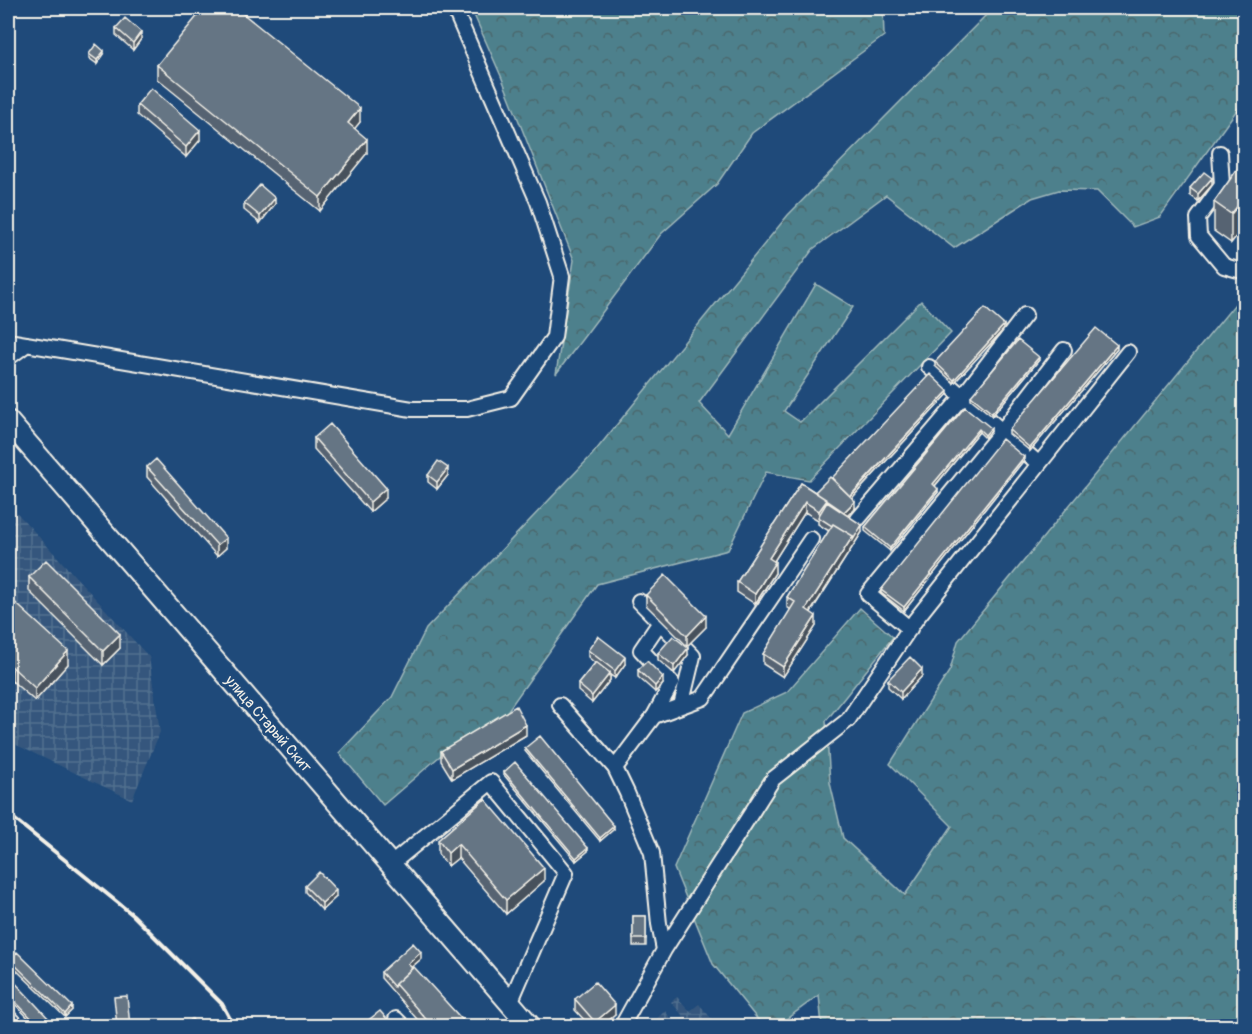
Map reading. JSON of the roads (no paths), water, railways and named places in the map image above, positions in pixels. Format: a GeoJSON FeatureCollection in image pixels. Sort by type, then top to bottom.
{"type":"FeatureCollection","features":[{"type":"Feature","properties":{"kind":"highway","name":"улица Старый Скит"},"geometry":{"type":"LineString","coordinates":[[8,421],[530,1026]]}},
{"type":"Feature","properties":{"kind":"street"},"geometry":{"type":"LineString","coordinates":[[8,341],[412,409],[467,408],[511,398],[554,337],[562,276],[538,202],[454,8]]}},
{"type":"Feature","properties":{"kind":"street"},"geometry":{"type":"LineString","coordinates":[[1220,153],[1222,185],[1198,218],[1199,236],[1224,266],[1245,270]]}},
{"type":"Feature","properties":{"kind":"street"},"geometry":{"type":"LineString","coordinates":[[858,519],[962,397],[1025,315]]}},
{"type":"Feature","properties":{"kind":"street"},"geometry":{"type":"LineString","coordinates":[[8,358],[27,344]]}},
{"type":"Feature","properties":{"kind":"street"},"geometry":{"type":"LineString","coordinates":[[910,629],[868,594],[1001,432],[1064,350]]}},
{"type":"Feature","properties":{"kind":"street"},"geometry":{"type":"LineString","coordinates":[[622,1026],[663,950],[772,779],[848,720],[910,629],[1128,351]]}},
{"type":"Feature","properties":{"kind":"street"},"geometry":{"type":"LineString","coordinates":[[929,367],[1038,464]]}},
{"type":"Feature","properties":{"kind":"street"},"geometry":{"type":"LineString","coordinates":[[654,716],[702,698],[811,539]]}},
{"type":"Feature","properties":{"kind":"street"},"geometry":{"type":"LineString","coordinates":[[639,602],[693,656],[681,706]]}},
{"type":"Feature","properties":{"kind":"street"},"geometry":{"type":"LineString","coordinates":[[615,768],[654,716],[672,683],[642,650],[660,622]]}},
{"type":"Feature","properties":{"kind":"street"},"geometry":{"type":"LineString","coordinates":[[560,705],[615,768],[627,793],[652,853],[663,950]]}},
{"type":"Feature","properties":{"kind":"street"},"geometry":{"type":"LineString","coordinates":[[390,865],[491,782],[566,873],[510,1004]]}},
{"type":"Feature","properties":{"kind":"street"},"geometry":{"type":"LineString","coordinates":[[8,1017],[17,1026]]}},
{"type":"Feature","properties":{"kind":"railway"},"geometry":{"type":"LineString","coordinates":[[8,814],[133,915],[222,1004],[234,1026]]}}]}
